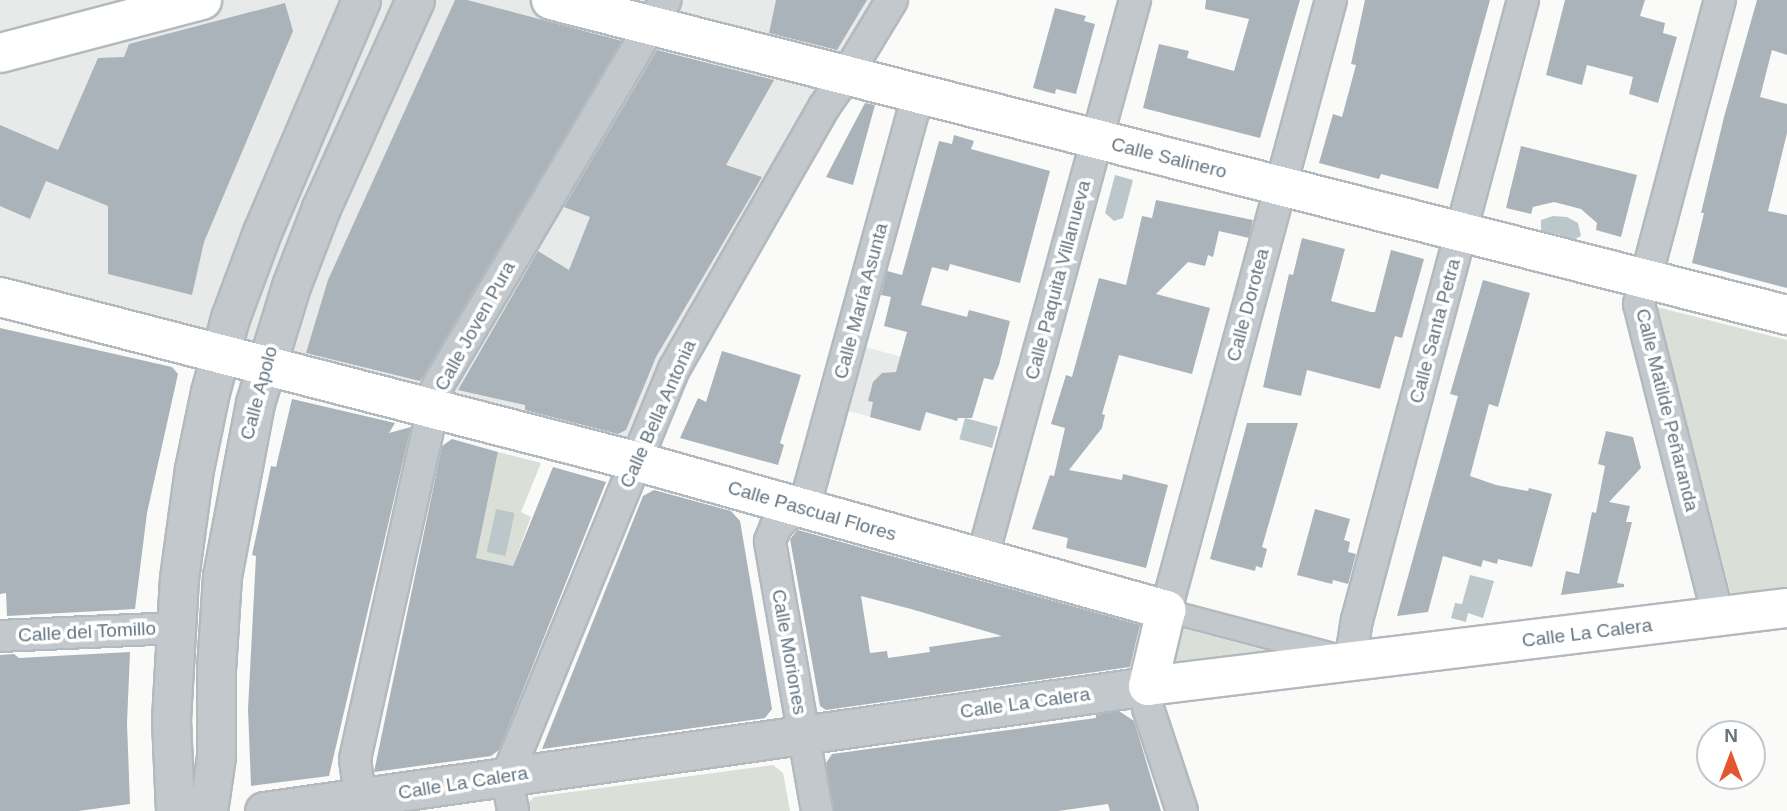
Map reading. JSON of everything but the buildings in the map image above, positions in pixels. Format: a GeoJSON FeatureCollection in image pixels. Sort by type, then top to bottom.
{"type":"FeatureCollection","features":[{"type":"Feature","properties":{"kind":"main road"},"geometry":{"type":"LineString","coordinates":[[0,53],[202,0]]}},
{"type":"Feature","properties":{"kind":"main road","name":"Calle Salinero"},"geometry":{"type":"LineString","coordinates":[[551,0],[659,13],[846,76],[1787,315]]}},
{"type":"Feature","properties":{"kind":"main road","name":"Calle Pascual Flores"},"geometry":{"type":"LineString","coordinates":[[0,297],[635,461],[1166,610]]}},
{"type":"Feature","properties":{"kind":"main road","name":"Calle La Calera"},"geometry":{"type":"LineString","coordinates":[[1148,686],[1787,608]]}},
{"type":"Feature","properties":{"kind":"main road"},"geometry":{"type":"LineString","coordinates":[[1148,686],[1166,610]]}},
{"type":"Feature","properties":{"kind":"street"},"geometry":{"type":"LineString","coordinates":[[175,811],[171,720],[174,628],[194,469],[220,352],[262,232],[361,0]]}},
{"type":"Feature","properties":{"kind":"street","name":"Calle Apolo"},"geometry":{"type":"LineString","coordinates":[[208,811],[216,756],[216,669],[222,576],[238,479],[266,364],[321,208],[415,0]]}},
{"type":"Feature","properties":{"kind":"street","name":"Calle Bella Antonia"},"geometry":{"type":"LineString","coordinates":[[507,776],[635,461],[684,350],[824,107],[846,76],[891,0]]}},
{"type":"Feature","properties":{"kind":"street","name":"Calle Paquita Villanueva"},"geometry":{"type":"LineString","coordinates":[[982,559],[1135,0]]}},
{"type":"Feature","properties":{"kind":"street","name":"Calle Dorotea"},"geometry":{"type":"LineString","coordinates":[[1166,610],[1331,0]]}},
{"type":"Feature","properties":{"kind":"street","name":"Calle Santa Petra"},"geometry":{"type":"LineString","coordinates":[[1357,662],[1353,644],[1357,620],[1523,0]]}},
{"type":"Feature","properties":{"kind":"street","name":"Calle Matilde Peñaranda"},"geometry":{"type":"LineString","coordinates":[[1718,616],[1639,304],[1720,0]]}},
{"type":"Feature","properties":{"kind":"street","name":"Calle Joven Pura"},"geometry":{"type":"LineString","coordinates":[[361,805],[355,759],[438,385],[659,13]]}},
{"type":"Feature","properties":{"kind":"street","name":"Calle María Asunta"},"geometry":{"type":"LineString","coordinates":[[804,508],[918,94]]}},
{"type":"Feature","properties":{"kind":"street","name":"Calle Moriones"},"geometry":{"type":"LineString","coordinates":[[804,508],[788,515],[776,526],[770,541],[817,811]]}},
{"type":"Feature","properties":{"kind":"street","name":"Calle Pascual Flores"},"geometry":{"type":"LineString","coordinates":[[1166,610],[1357,662]]}},
{"type":"Feature","properties":{"kind":"street","name":"Calle del Tomillo"},"geometry":{"type":"LineString","coordinates":[[0,636],[174,628]]}},
{"type":"Feature","properties":{"kind":"street"},"geometry":{"type":"LineString","coordinates":[[1148,686],[1148,708],[1182,811]]}},
{"type":"Feature","properties":{"kind":"street","name":"Calle La Calera"},"geometry":{"type":"LineString","coordinates":[[264,811],[361,805],[507,776],[1148,686]]}},
{"type":"Feature","properties":{"kind":"street"},"geometry":{"type":"LineString","coordinates":[[507,776],[513,811]]}},
{"type":"Feature","properties":{"kind":"shaded area"},"geometry":{"type":"Polygon","coordinates":[[[0,0],[873,0],[661,361],[628,446],[0,278],[0,0]]]}},
{"type":"Feature","properties":{"kind":"shaded area"},"geometry":{"type":"Polygon","coordinates":[[[1115,175],[1133,180],[1123,218],[1114,221],[1105,213],[1115,175]]]}},
{"type":"Feature","properties":{"kind":"shaded area"},"geometry":{"type":"Polygon","coordinates":[[[1553,216],[1567,217],[1578,223],[1581,236],[1571,241],[1558,234],[1541,232],[1541,220],[1553,216]]]}},
{"type":"Feature","properties":{"kind":"shaded area"},"geometry":{"type":"Polygon","coordinates":[[[1657,307],[1787,340],[1787,587],[1731,594],[1657,307]]]}},
{"type":"Feature","properties":{"kind":"shaded area"},"geometry":{"type":"Polygon","coordinates":[[[865,347],[938,367],[921,430],[848,411],[865,347]]]}},
{"type":"Feature","properties":{"kind":"shaded area"},"geometry":{"type":"Polygon","coordinates":[[[965,418],[998,427],[992,448],[959,439],[965,418]]]}},
{"type":"Feature","properties":{"kind":"shaded area"},"geometry":{"type":"Polygon","coordinates":[[[498,452],[541,463],[521,512],[531,517],[513,566],[476,558],[498,452]]]}},
{"type":"Feature","properties":{"kind":"shaded area"},"geometry":{"type":"Polygon","coordinates":[[[496,509],[515,513],[505,556],[487,552],[496,509]]]}},
{"type":"Feature","properties":{"kind":"shaded area"},"geometry":{"type":"Polygon","coordinates":[[[1470,575],[1494,581],[1483,618],[1468,613],[1466,622],[1451,618],[1455,603],[1462,604],[1470,575]]]}},
{"type":"Feature","properties":{"kind":"shaded area"},"geometry":{"type":"Polygon","coordinates":[[[1179,627],[1200,633],[1275,653],[1170,670],[1179,627]]]}},
{"type":"Feature","properties":{"kind":"shaded area"},"geometry":{"type":"Polygon","coordinates":[[[773,765],[783,773],[790,811],[525,811],[525,806],[534,797],[773,765]]]}}]}
